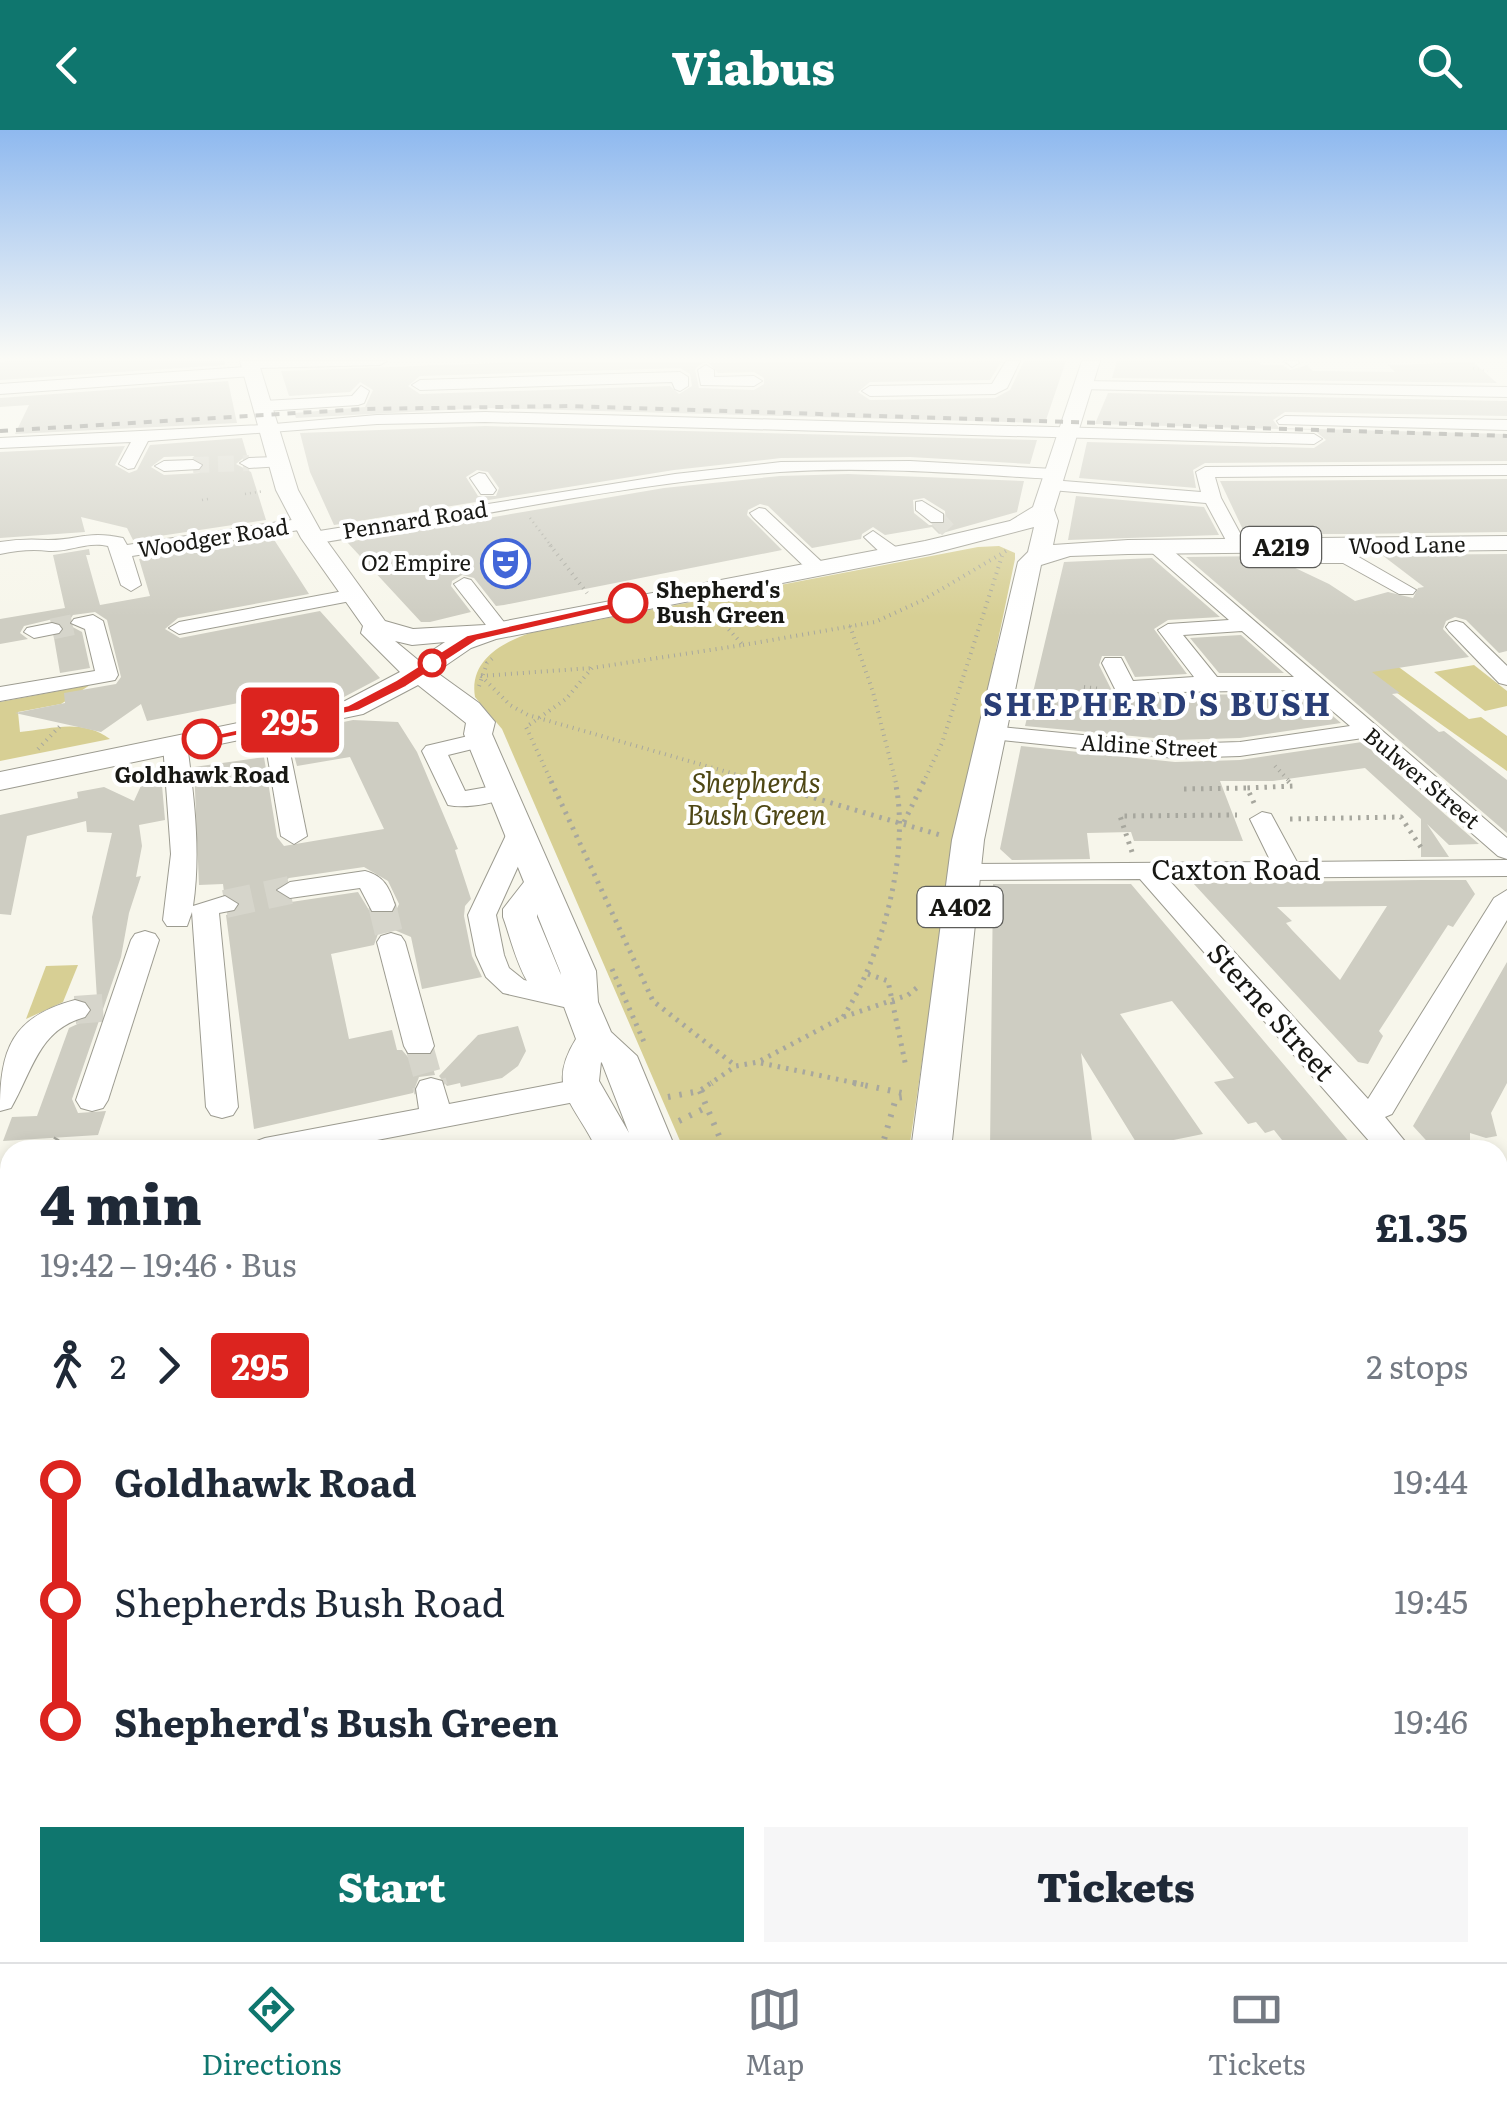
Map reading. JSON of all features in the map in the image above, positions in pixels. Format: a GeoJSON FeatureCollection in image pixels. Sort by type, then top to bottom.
{"type":"FeatureCollection","features":[{"type":"Feature","properties":{"kind":"main road"},"geometry":{"type":"LineString","coordinates":[[273,446],[309,531],[376,626],[412,636],[495,631]]}},
{"type":"Feature","properties":{"kind":"main road"},"geometry":{"type":"LineString","coordinates":[[353,708],[462,642],[495,631],[893,554],[945,530],[1022,526],[1042,510],[1063,446]]}},
{"type":"Feature","properties":{"kind":"main road"},"geometry":{"type":"LineString","coordinates":[[945,530],[1037,552],[1046,521],[1042,510]]}},
{"type":"Feature","properties":{"kind":"main road","name":"Wood Lane"},"geometry":{"type":"LineString","coordinates":[[1037,552],[1235,540],[1351,553],[1507,543]]}},
{"type":"Feature","properties":{"kind":"main road","name":"A402"},"geometry":{"type":"LineString","coordinates":[[932,1140],[958,855],[1037,552]]}},
{"type":"Feature","properties":{"kind":"main road"},"geometry":{"type":"LineString","coordinates":[[376,626],[374,633],[385,648],[418,672],[471,699]]}},
{"type":"Feature","properties":{"kind":"main road"},"geometry":{"type":"LineString","coordinates":[[495,631],[463,681],[481,722],[480,737],[578,971],[569,998],[596,1040],[618,1056],[668,1136]]}},
{"type":"Feature","properties":{"kind":"main road"},"geometry":{"type":"LineString","coordinates":[[0,781],[273,723],[402,701],[445,706],[462,726],[480,737]]}},
{"type":"Feature","properties":{"kind":"main road"},"geometry":{"type":"LineString","coordinates":[[596,1040],[578,1065],[580,1090],[605,1123],[612,1140]]}},
{"type":"Feature","properties":{"kind":"street"},"geometry":{"type":"LineString","coordinates":[[128,464],[137,446]]}},
{"type":"Feature","properties":{"kind":"street"},"geometry":{"type":"LineString","coordinates":[[249,463],[277,462]]}},
{"type":"Feature","properties":{"kind":"street"},"geometry":{"type":"LineString","coordinates":[[164,466],[193,465]]}},
{"type":"Feature","properties":{"kind":"street","name":"Pennard Road"},"geometry":{"type":"LineString","coordinates":[[309,531],[487,494],[781,468],[896,465],[1212,498]]}},
{"type":"Feature","properties":{"kind":"street"},"geometry":{"type":"LineString","coordinates":[[1235,540],[1212,498],[1205,472],[1507,470]]}},
{"type":"Feature","properties":{"kind":"street"},"geometry":{"type":"LineString","coordinates":[[759,513],[817,568]]}},
{"type":"Feature","properties":{"kind":"street","name":"Woodger Road"},"geometry":{"type":"LineString","coordinates":[[121,552],[309,531]]}},
{"type":"Feature","properties":{"kind":"street","name":"Woodger Road"},"geometry":{"type":"LineString","coordinates":[[0,548],[102,537],[116,542],[131,585]]}},
{"type":"Feature","properties":{"kind":"street"},"geometry":{"type":"LineString","coordinates":[[873,537],[893,554]]}},
{"type":"Feature","properties":{"kind":"street","name":"Bulwer Street"},"geometry":{"type":"LineString","coordinates":[[1157,546],[1507,851]]}},
{"type":"Feature","properties":{"kind":"street"},"geometry":{"type":"LineString","coordinates":[[1351,553],[1396,589]]}},
{"type":"Feature","properties":{"kind":"street"},"geometry":{"type":"LineString","coordinates":[[464,584],[495,631]]}},
{"type":"Feature","properties":{"kind":"street"},"geometry":{"type":"LineString","coordinates":[[179,628],[354,595]]}},
{"type":"Feature","properties":{"kind":"street"},"geometry":{"type":"LineString","coordinates":[[1162,608],[1168,614],[1224,606]]}},
{"type":"Feature","properties":{"kind":"street"},"geometry":{"type":"LineString","coordinates":[[0,694],[107,675],[93,621],[81,623]]}},
{"type":"Feature","properties":{"kind":"street"},"geometry":{"type":"LineString","coordinates":[[1210,683],[1168,630],[1245,625]]}},
{"type":"Feature","properties":{"kind":"street"},"geometry":{"type":"LineString","coordinates":[[1456,634],[1507,678]]}},
{"type":"Feature","properties":{"kind":"street"},"geometry":{"type":"LineString","coordinates":[[1112,663],[1125,688],[1312,682]]}},
{"type":"Feature","properties":{"kind":"street"},"geometry":{"type":"LineString","coordinates":[[273,723],[294,836]]}},
{"type":"Feature","properties":{"kind":"street","name":"Aldine Street"},"geometry":{"type":"LineString","coordinates":[[991,733],[1174,751],[1240,748],[1366,731]]}},
{"type":"Feature","properties":{"kind":"street"},"geometry":{"type":"LineString","coordinates":[[480,737],[434,751],[457,800],[505,791]]}},
{"type":"Feature","properties":{"kind":"street"},"geometry":{"type":"LineString","coordinates":[[174,744],[184,841],[183,888],[177,920]]}},
{"type":"Feature","properties":{"kind":"street"},"geometry":{"type":"LineString","coordinates":[[1261,817],[1288,870]]}},
{"type":"Feature","properties":{"kind":"street"},"geometry":{"type":"LineString","coordinates":[[521,831],[482,915],[496,977],[515,990],[569,998]]}},
{"type":"Feature","properties":{"kind":"street","name":"Caxton Road"},"geometry":{"type":"LineString","coordinates":[[958,855],[1288,870],[1507,868]]}},
{"type":"Feature","properties":{"kind":"street","name":"Sterne Street"},"geometry":{"type":"LineString","coordinates":[[1142,861],[1154,880],[1387,1140]]}},
{"type":"Feature","properties":{"kind":"street"},"geometry":{"type":"LineString","coordinates":[[290,890],[364,879],[376,887],[382,904]]}},
{"type":"Feature","properties":{"kind":"street"},"geometry":{"type":"LineString","coordinates":[[1364,1116],[1381,1106],[1507,898]]}},
{"type":"Feature","properties":{"kind":"street"},"geometry":{"type":"LineString","coordinates":[[222,1108],[205,908],[225,904]]}},
{"type":"Feature","properties":{"kind":"street"},"geometry":{"type":"LineString","coordinates":[[92,1100],[118,1006],[145,940]]}},
{"type":"Feature","properties":{"kind":"street"},"geometry":{"type":"LineString","coordinates":[[391,942],[419,1046]]}},
{"type":"Feature","properties":{"kind":"street"},"geometry":{"type":"LineString","coordinates":[[0,1100],[38,1026],[58,1012],[75,1010]]}},
{"type":"Feature","properties":{"kind":"street"},"geometry":{"type":"LineString","coordinates":[[302,1140],[434,1104],[580,1090]]}},
{"type":"Feature","properties":{"kind":"path"},"geometry":{"type":"LineString","coordinates":[[245,494],[267,491]]}},
{"type":"Feature","properties":{"kind":"path"},"geometry":{"type":"LineString","coordinates":[[522,508],[589,596]]}},
{"type":"Feature","properties":{"kind":"path"},"geometry":{"type":"LineString","coordinates":[[481,676],[592,668],[875,622],[923,600],[1003,553],[942,743],[903,824],[868,973],[855,1004],[843,1017]]}},
{"type":"Feature","properties":{"kind":"path"},"geometry":{"type":"LineString","coordinates":[[704,603],[743,644]]}},
{"type":"Feature","properties":{"kind":"path"},"geometry":{"type":"LineString","coordinates":[[850,626],[868,667],[903,824]]}},
{"type":"Feature","properties":{"kind":"path"},"geometry":{"type":"LineString","coordinates":[[471,699],[485,663]]}},
{"type":"Feature","properties":{"kind":"path"},"geometry":{"type":"LineString","coordinates":[[592,668],[566,699],[526,727],[652,1002],[736,1066]]}},
{"type":"Feature","properties":{"kind":"path"},"geometry":{"type":"LineString","coordinates":[[481,676],[509,708],[903,824],[958,855]]}},
{"type":"Feature","properties":{"kind":"path"},"geometry":{"type":"LineString","coordinates":[[38,756],[39,746],[61,725]]}},
{"type":"Feature","properties":{"kind":"path"},"geometry":{"type":"LineString","coordinates":[[1184,789],[1293,786],[1268,758]]}},
{"type":"Feature","properties":{"kind":"path"},"geometry":{"type":"LineString","coordinates":[[1247,788],[1261,817]]}},
{"type":"Feature","properties":{"kind":"path"},"geometry":{"type":"LineString","coordinates":[[1142,861],[1120,816],[1401,817],[1422,850]]}},
{"type":"Feature","properties":{"kind":"path"},"geometry":{"type":"LineString","coordinates":[[868,973],[888,981],[912,1095]]}},
{"type":"Feature","properties":{"kind":"path"},"geometry":{"type":"LineString","coordinates":[[668,1097],[700,1091],[736,1066],[758,1062],[843,1017],[908,995],[929,978]]}},
{"type":"Feature","properties":{"kind":"path"},"geometry":{"type":"LineString","coordinates":[[758,1062],[912,1095]]}},
{"type":"Feature","properties":{"kind":"path"},"geometry":{"type":"LineString","coordinates":[[700,1091],[721,1140]]}},
{"type":"Feature","properties":{"kind":"path"},"geometry":{"type":"LineString","coordinates":[[884,1140],[896,1098],[912,1095]]}},
{"type":"Feature","properties":{"kind":"path"},"geometry":{"type":"LineString","coordinates":[[668,1136],[707,1107]]}},
{"type":"Feature","properties":{"kind":"green space","name":"Shepherds Bush Green"},"geometry":{"type":"Polygon","coordinates":[[[999,546],[1015,553],[1015,559],[950,870],[910,1140],[680,1140],[502,729],[475,697],[477,673],[498,648],[530,633],[999,546]]]}},
{"type":"Feature","properties":{"kind":"green space"},"geometry":{"type":"Polygon","coordinates":[[[1373,648],[1469,719],[1481,717],[1507,736],[1507,771],[1335,649],[1373,648]]]}},
{"type":"Feature","properties":{"kind":"green space"},"geometry":{"type":"Polygon","coordinates":[[[1474,665],[1507,691],[1507,706],[1485,711],[1434,672],[1474,665]]]}},
{"type":"Feature","properties":{"kind":"green space"},"geometry":{"type":"Polygon","coordinates":[[[90,685],[61,704],[18,712],[20,732],[77,727],[110,739],[0,761],[0,702],[90,685]]]}},
{"type":"Feature","properties":{"kind":"green space"},"geometry":{"type":"Polygon","coordinates":[[[78,965],[63,1002],[26,1019],[46,966],[78,965]]]}},
{"type":"Feature","properties":{"kind":"building"},"geometry":{"type":"Polygon","coordinates":[[[125,446],[115,465],[129,473],[137,470],[149,446],[244,446],[247,455],[236,464],[251,472],[266,520],[133,540],[127,528],[81,517],[85,532],[0,538],[0,452],[125,446]],[[193,456],[164,457],[151,467],[164,475],[199,473],[206,464],[193,456]]]}},
{"type":"Feature","properties":{"kind":"building"},"geometry":{"type":"Polygon","coordinates":[[[303,446],[1035,446],[1030,464],[910,457],[781,458],[674,470],[334,525],[310,472],[303,446]],[[477,470],[466,477],[478,496],[496,496],[499,488],[488,472],[477,470]]]}},
{"type":"Feature","properties":{"kind":"building"},"geometry":{"type":"Polygon","coordinates":[[[1086,446],[1507,446],[1507,461],[1205,463],[1193,470],[1196,488],[1079,478],[1086,446]]]}},
{"type":"Feature","properties":{"kind":"building"},"geometry":{"type":"Polygon","coordinates":[[[848,474],[1024,481],[1017,512],[939,534],[932,527],[885,535],[873,527],[861,539],[812,548],[768,506],[760,504],[748,510],[747,515],[782,550],[496,606],[474,578],[462,575],[451,586],[471,612],[430,622],[421,622],[347,542],[664,488],[780,476],[848,474]],[[924,498],[913,500],[914,513],[929,525],[946,525],[945,511],[924,498]]]}},
{"type":"Feature","properties":{"kind":"building"},"geometry":{"type":"Polygon","coordinates":[[[1507,479],[1507,532],[1353,534],[1245,534],[1220,481],[1507,479]]]}},
{"type":"Feature","properties":{"kind":"building"},"geometry":{"type":"Polygon","coordinates":[[[1076,496],[1204,507],[1219,535],[1068,540],[1076,496]]]}},
{"type":"Feature","properties":{"kind":"building"},"geometry":{"type":"Polygon","coordinates":[[[273,538],[309,594],[178,618],[165,629],[180,638],[320,611],[380,678],[344,697],[320,702],[315,688],[147,721],[141,704],[101,732],[15,713],[65,703],[64,693],[116,684],[121,677],[107,620],[95,612],[73,615],[67,624],[82,632],[90,668],[60,673],[54,638],[66,629],[53,619],[24,626],[20,633],[28,639],[0,644],[0,619],[65,608],[53,555],[89,549],[90,555],[86,555],[100,605],[150,596],[139,559],[273,538]]]}},
{"type":"Feature","properties":{"kind":"building"},"geometry":{"type":"Polygon","coordinates":[[[1507,554],[1507,651],[1499,653],[1466,620],[1455,617],[1446,621],[1443,629],[1469,657],[1372,672],[1400,693],[1392,694],[1439,732],[1444,731],[1507,780],[1507,833],[1186,557],[1270,556],[1355,601],[1388,592],[1413,598],[1418,588],[1424,587],[1382,555],[1507,554]]]}},
{"type":"Feature","properties":{"kind":"building"},"geometry":{"type":"Polygon","coordinates":[[[1152,558],[1220,617],[1168,620],[1154,629],[1187,674],[1135,677],[1124,656],[1102,656],[1099,665],[1114,695],[1307,694],[1341,723],[1240,738],[1175,740],[1025,726],[1064,562],[1152,558]]]}},
{"type":"Feature","properties":{"kind":"building"},"geometry":{"type":"Polygon","coordinates":[[[1241,635],[1284,673],[1219,673],[1190,638],[1241,635]]]}},
{"type":"Feature","properties":{"kind":"building"},"geometry":{"type":"Polygon","coordinates":[[[353,720],[398,722],[417,752],[458,849],[455,850],[471,899],[464,916],[472,956],[482,977],[422,989],[411,937],[392,929],[378,934],[374,945],[331,954],[349,1039],[392,1030],[397,1050],[408,1057],[430,1057],[435,1075],[419,1077],[413,1093],[254,1129],[226,915],[237,912],[242,903],[224,892],[223,884],[199,885],[194,767],[264,757],[277,837],[284,846],[384,829],[350,757],[297,766],[294,755],[311,740],[333,736],[329,725],[353,720]],[[364,867],[289,878],[273,891],[291,902],[358,892],[372,915],[395,913],[399,904],[388,881],[364,867]]]}},
{"type":"Feature","properties":{"kind":"building"},"geometry":{"type":"Polygon","coordinates":[[[1362,742],[1479,844],[1449,845],[1427,824],[1449,857],[1421,857],[1421,819],[1365,768],[1273,781],[1220,781],[1243,841],[1134,841],[1131,832],[1087,833],[1090,859],[1012,860],[1000,849],[1021,746],[1175,762],[1240,760],[1362,742]]]}},
{"type":"Feature","properties":{"kind":"building"},"geometry":{"type":"Polygon","coordinates":[[[161,774],[165,820],[139,825],[142,846],[136,877],[141,876],[121,957],[72,1099],[78,1113],[106,1111],[98,1135],[3,1140],[12,1117],[37,1116],[69,1028],[93,1012],[86,1000],[97,999],[92,917],[112,833],[87,832],[86,821],[27,836],[11,915],[0,914],[0,815],[78,798],[77,792],[104,787],[134,801],[145,777],[161,774]]]}},
{"type":"Feature","properties":{"kind":"building"},"geometry":{"type":"Polygon","coordinates":[[[1466,880],[1475,894],[1453,927],[1448,925],[1379,1031],[1383,1036],[1368,1064],[1358,1062],[1193,883],[1466,880]],[[1387,906],[1277,907],[1292,921],[1286,923],[1292,930],[1340,980],[1387,906]]]}},
{"type":"Feature","properties":{"kind":"building"},"geometry":{"type":"Polygon","coordinates":[[[993,884],[1131,884],[1348,1140],[1282,1140],[1274,1130],[1265,1133],[1256,1122],[1248,1124],[1214,1082],[1234,1078],[1172,1001],[1120,1014],[1203,1134],[1173,1140],[1135,1140],[1081,1053],[1092,1140],[990,1140],[993,884]]]}},
{"type":"Feature","properties":{"kind":"building"},"geometry":{"type":"Polygon","coordinates":[[[1507,962],[1507,1083],[1491,1113],[1497,1136],[1486,1138],[1470,1133],[1470,1140],[1426,1140],[1413,1126],[1507,962]]]}},
{"type":"Feature","properties":{"kind":"building"},"geometry":{"type":"Polygon","coordinates":[[[518,1026],[526,1051],[518,1066],[502,1078],[461,1087],[460,1083],[447,1086],[439,1076],[478,1035],[518,1026]]]}},
{"type":"Feature","properties":{"kind":"tunnel"},"geometry":{"type":"LineString","coordinates":[[193,465],[249,463]]}},
{"type":"Feature","properties":{"kind":"tunnel"},"geometry":{"type":"LineString","coordinates":[[937,518],[951,533]]}},
{"type":"Feature","properties":{"kind":"tunnel"},"geometry":{"type":"LineString","coordinates":[[52,629],[81,623]]}},
{"type":"Feature","properties":{"kind":"tunnel"},"geometry":{"type":"LineString","coordinates":[[225,904],[290,890]]}},
{"type":"Feature","properties":{"kind":"tunnel"},"geometry":{"type":"LineString","coordinates":[[382,905],[391,942]]}},
{"type":"Feature","properties":{"kind":"tunnel"},"geometry":{"type":"LineString","coordinates":[[75,1010],[114,1007]]}},
{"type":"Feature","properties":{"kind":"tunnel"},"geometry":{"type":"LineString","coordinates":[[419,1046],[430,1085]]}},
{"type":"Feature","properties":{"kind":"tunnel"},"geometry":{"type":"LineString","coordinates":[[429,1083],[431,1089]]}},
{"type":"Feature","properties":{"kind":"bus line","name":"295"},"geometry":{"type":"LineString","coordinates":[[202,739],[353,708],[401,684],[472,638],[628,603]]}},
{"type":"Feature","properties":{"kind":"place","name":"O2 Empire"},"geometry":{"type":"Point","coordinates":[506,563]}},
{"type":"Feature","properties":{"kind":"place","name":"Shepherd's Bush Green"},"geometry":{"type":"Point","coordinates":[628,603]}},
{"type":"Feature","properties":{"kind":"place","name":"Goldhawk Road"},"geometry":{"type":"Point","coordinates":[202,739]}},
{"type":"Feature","properties":{"kind":"district","name":"SHEPHERD'S BUSH"},"geometry":{"type":"Point","coordinates":[1158,705]}}]}
